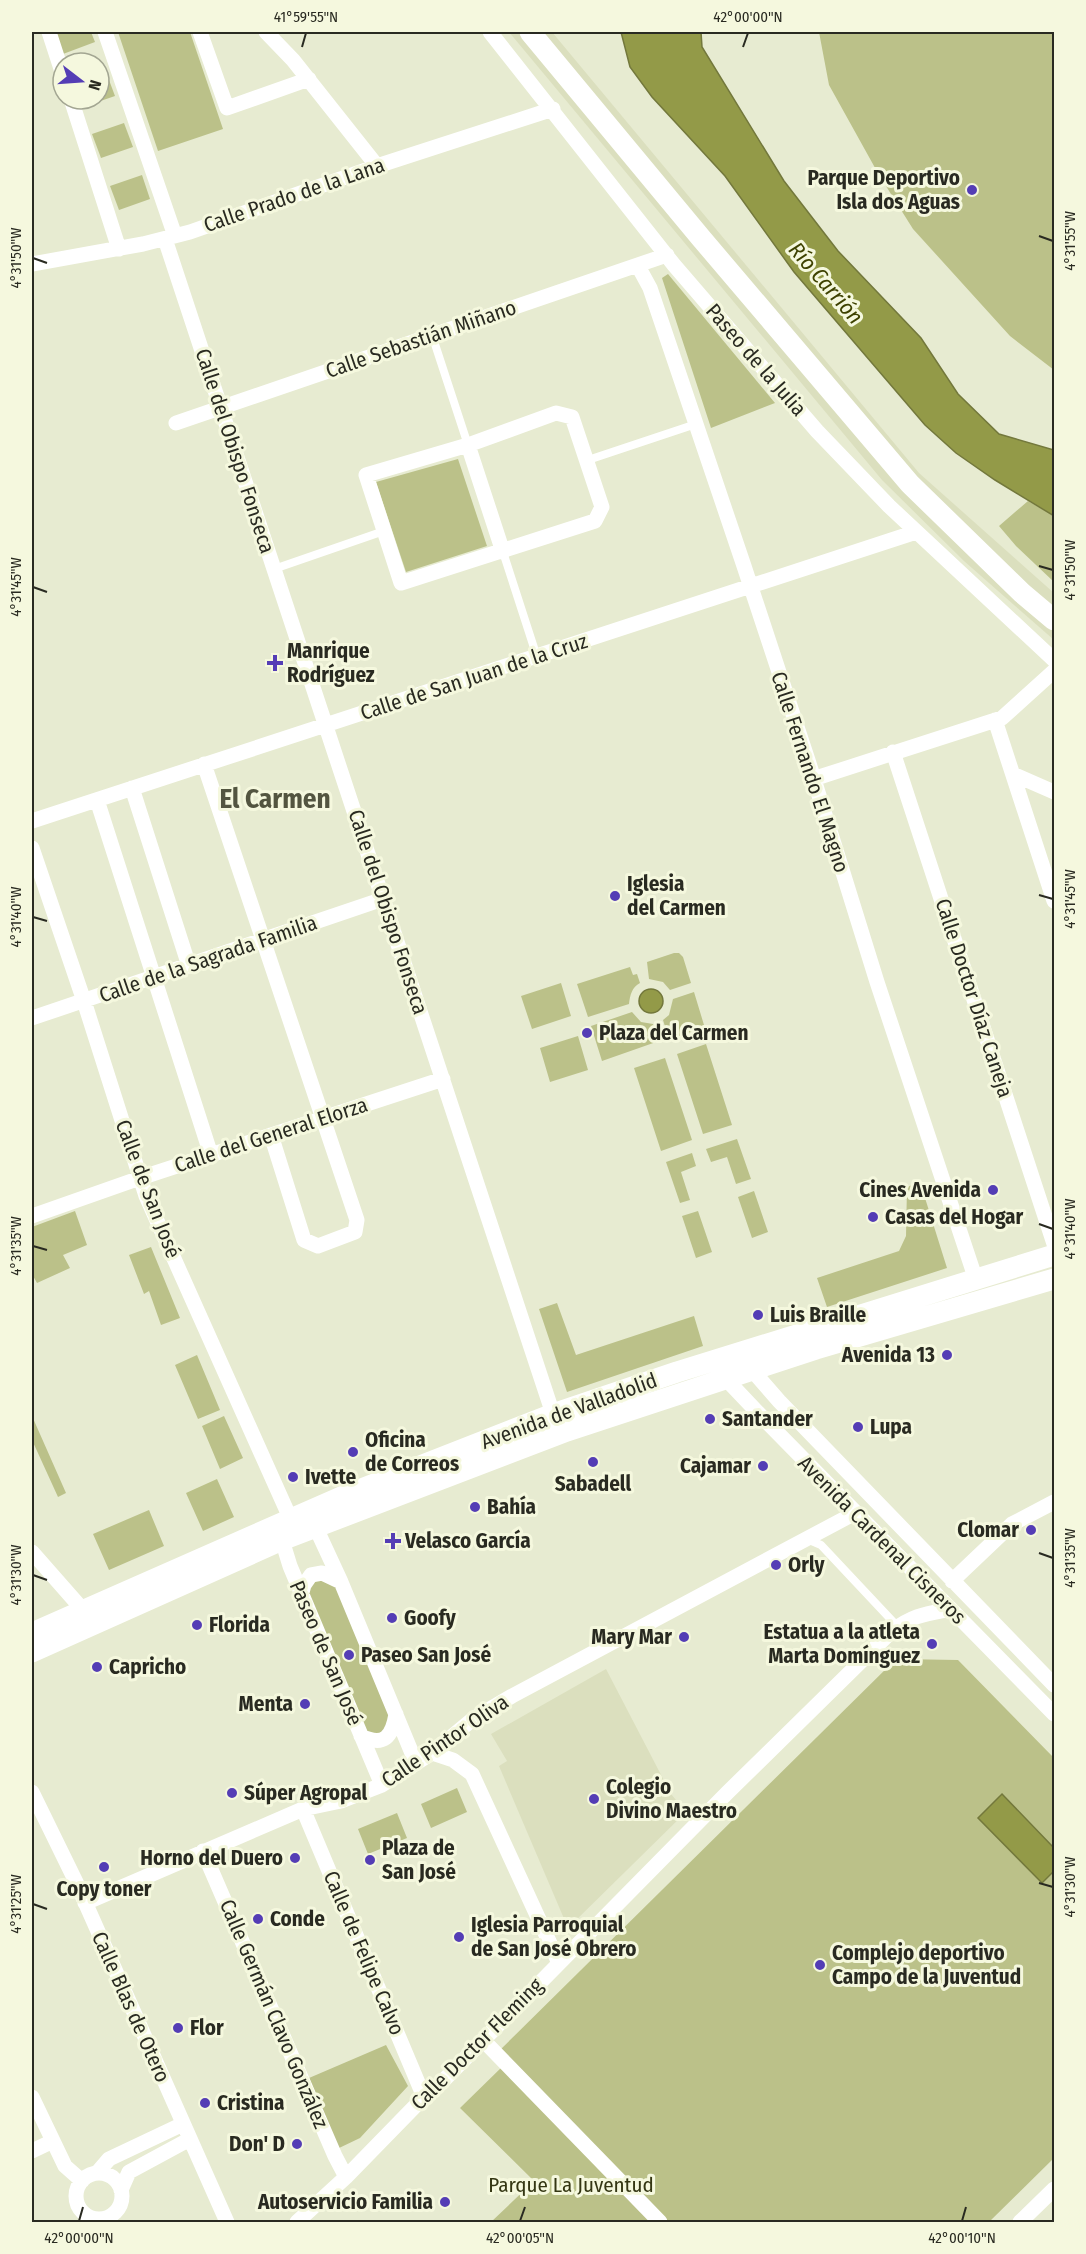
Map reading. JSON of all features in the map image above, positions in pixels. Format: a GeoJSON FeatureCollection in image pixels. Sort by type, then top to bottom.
{"type":"FeatureCollection","features":[{"type":"Feature","properties":{"kind":"main road","name":"Paseo de la Julia"},"geometry":{"type":"LineString","coordinates":[[530,32],[910,484],[1022,593],[1054,620]]}},
{"type":"Feature","properties":{"kind":"main road","name":"Avenida de Valladolid"},"geometry":{"type":"LineString","coordinates":[[32,1633],[341,1497],[553,1414],[749,1361],[976,1280],[1054,1255]]}},
{"type":"Feature","properties":{"kind":"main road","name":"Avenida de Valladolid"},"geometry":{"type":"LineString","coordinates":[[749,1361],[816,1349],[1054,1279]]}},
{"type":"Feature","properties":{"kind":"main road","name":"Avenida de Valladolid"},"geometry":{"type":"LineString","coordinates":[[32,1652],[282,1540],[722,1369]]}},
{"type":"Feature","properties":{"kind":"street"},"geometry":{"type":"LineString","coordinates":[[49,32],[55,51]]}},
{"type":"Feature","properties":{"kind":"street","name":"Calle del Obispo Fonseca"},"geometry":{"type":"LineString","coordinates":[[105,32],[221,407],[553,1414]]}},
{"type":"Feature","properties":{"kind":"street"},"geometry":{"type":"LineString","coordinates":[[200,32],[227,108],[309,79]]}},
{"type":"Feature","properties":{"kind":"street"},"geometry":{"type":"LineString","coordinates":[[266,32],[309,79],[377,166]]}},
{"type":"Feature","properties":{"kind":"street","name":"Paseo de la Julia"},"geometry":{"type":"LineString","coordinates":[[490,32],[667,255],[817,431],[888,506],[1054,660]]}},
{"type":"Feature","properties":{"kind":"street","name":"Calle Prado de la Lana"},"geometry":{"type":"LineString","coordinates":[[32,264],[119,249],[170,237],[525,116],[553,109]]}},
{"type":"Feature","properties":{"kind":"street"},"geometry":{"type":"LineString","coordinates":[[75,111],[119,249]]}},
{"type":"Feature","properties":{"kind":"street","name":"Calle Sebastián Miñano"},"geometry":{"type":"LineString","coordinates":[[176,423],[667,255]]}},
{"type":"Feature","properties":{"kind":"street","name":"Calle Fernando El Magno"},"geometry":{"type":"LineString","coordinates":[[638,266],[650,288],[751,587],[877,982],[976,1280]]}},
{"type":"Feature","properties":{"kind":"street"},"geometry":{"type":"LineString","coordinates":[[556,413],[572,417],[588,460],[602,507],[595,521],[401,583],[366,474],[468,445],[556,413]]}},
{"type":"Feature","properties":{"kind":"street"},"geometry":{"type":"LineString","coordinates":[[468,445],[503,552]]}},
{"type":"Feature","properties":{"kind":"street","name":"Calle de San Juan de la Cruz"},"geometry":{"type":"LineString","coordinates":[[32,821],[916,532]]}},
{"type":"Feature","properties":{"kind":"street"},"geometry":{"type":"LineString","coordinates":[[813,779],[1002,718],[1054,671]]}},
{"type":"Feature","properties":{"kind":"street"},"geometry":{"type":"LineString","coordinates":[[995,720],[1054,901]]}},
{"type":"Feature","properties":{"kind":"street","name":"Calle Doctor Díaz Caneja"},"geometry":{"type":"LineString","coordinates":[[893,752],[1054,1244]]}},
{"type":"Feature","properties":{"kind":"street"},"geometry":{"type":"LineString","coordinates":[[204,764],[357,1220],[355,1232],[318,1246],[304,1240],[271,1136]]}},
{"type":"Feature","properties":{"kind":"street"},"geometry":{"type":"LineString","coordinates":[[1013,774],[1054,792]]}},
{"type":"Feature","properties":{"kind":"street"},"geometry":{"type":"LineString","coordinates":[[132,788],[189,966]]}},
{"type":"Feature","properties":{"kind":"street"},"geometry":{"type":"LineString","coordinates":[[97,800],[211,1155]]}},
{"type":"Feature","properties":{"kind":"street","name":"Calle de San José"},"geometry":{"type":"LineString","coordinates":[[32,848],[84,1001],[140,1178],[291,1520]]}},
{"type":"Feature","properties":{"kind":"street","name":"Calle de la Sagrada Familia"},"geometry":{"type":"LineString","coordinates":[[32,1018],[383,899]]}},
{"type":"Feature","properties":{"kind":"street","name":"Calle del General Elorza"},"geometry":{"type":"LineString","coordinates":[[32,1216],[140,1178],[443,1079]]}},
{"type":"Feature","properties":{"kind":"street","name":"Avenida Cardenal Cisneros"},"geometry":{"type":"LineString","coordinates":[[749,1361],[779,1401],[1054,1685]]}},
{"type":"Feature","properties":{"kind":"street","name":"Avenida Cardenal Cisneros"},"geometry":{"type":"LineString","coordinates":[[722,1369],[855,1513],[1054,1714]]}},
{"type":"Feature","properties":{"kind":"street"},"geometry":{"type":"LineString","coordinates":[[952,1581],[1012,1524],[1054,1503]]}},
{"type":"Feature","properties":{"kind":"street","name":"Calle Pintor Oliva"},"geometry":{"type":"LineString","coordinates":[[85,1903],[303,1809],[341,1801],[382,1785],[432,1753],[473,1719],[512,1696],[855,1513]]}},
{"type":"Feature","properties":{"kind":"street"},"geometry":{"type":"LineString","coordinates":[[282,1540],[291,1520],[316,1528]]}},
{"type":"Feature","properties":{"kind":"street","name":"Paseo de San José"},"geometry":{"type":"LineString","coordinates":[[316,1528],[341,1582],[416,1764]]}},
{"type":"Feature","properties":{"kind":"street","name":"Paseo de San José"},"geometry":{"type":"LineString","coordinates":[[282,1540],[301,1596],[382,1785]]}},
{"type":"Feature","properties":{"kind":"street"},"geometry":{"type":"LineString","coordinates":[[32,1552],[82,1610]]}},
{"type":"Feature","properties":{"kind":"street"},"geometry":{"type":"LineString","coordinates":[[301,1596],[303,1585],[310,1575],[322,1573],[341,1582]]}},
{"type":"Feature","properties":{"kind":"street","name":"Calle Doctor Fleming"},"geometry":{"type":"LineString","coordinates":[[297,2223],[424,2097],[441,2083],[727,1793],[898,1627],[907,1620],[927,1613],[951,1609]]}},
{"type":"Feature","properties":{"kind":"street"},"geometry":{"type":"LineString","coordinates":[[361,1736],[372,1741],[380,1741],[389,1736],[396,1714]]}},
{"type":"Feature","properties":{"kind":"street"},"geometry":{"type":"LineString","coordinates":[[432,1753],[453,1760],[472,1774],[559,1963]]}},
{"type":"Feature","properties":{"kind":"street","name":"Calle Blas de Otero"},"geometry":{"type":"LineString","coordinates":[[32,1792],[85,1903],[227,2223]]}},
{"type":"Feature","properties":{"kind":"street","name":"Calle de Felipe Calvo"},"geometry":{"type":"LineString","coordinates":[[303,1809],[424,2097]]}},
{"type":"Feature","properties":{"kind":"street","name":"Calle Germán Clavo González"},"geometry":{"type":"LineString","coordinates":[[203,1851],[335,2156],[346,2176]]}},
{"type":"Feature","properties":{"kind":"street"},"geometry":{"type":"LineString","coordinates":[[483,2040],[660,2223]]}},
{"type":"Feature","properties":{"kind":"street"},"geometry":{"type":"LineString","coordinates":[[32,2097],[65,2166],[82,2181]]}},
{"type":"Feature","properties":{"kind":"street"},"geometry":{"type":"LineString","coordinates":[[97,2173],[112,2177],[121,2190],[122,2198],[116,2212],[102,2220],[91,2221],[78,2207],[76,2193],[82,2181],[97,2173],[109,2159],[183,2124]]}},
{"type":"Feature","properties":{"kind":"street"},"geometry":{"type":"LineString","coordinates":[[121,2190],[129,2172],[190,2139]]}},
{"type":"Feature","properties":{"kind":"street"},"geometry":{"type":"LineString","coordinates":[[32,2151],[53,2141]]}},
{"type":"Feature","properties":{"kind":"street"},"geometry":{"type":"LineString","coordinates":[[1020,2223],[1054,2189]]}},
{"type":"Feature","properties":{"kind":"lane"},"geometry":{"type":"LineString","coordinates":[[432,335],[468,445]]}},
{"type":"Feature","properties":{"kind":"lane"},"geometry":{"type":"LineString","coordinates":[[588,460],[696,424]]}},
{"type":"Feature","properties":{"kind":"lane"},"geometry":{"type":"LineString","coordinates":[[274,569],[384,531]]}},
{"type":"Feature","properties":{"kind":"lane"},"geometry":{"type":"LineString","coordinates":[[503,552],[537,657]]}},
{"type":"Feature","properties":{"kind":"lane"},"geometry":{"type":"LineString","coordinates":[[805,1539],[821,1545],[898,1627]]}},
{"type":"Feature","properties":{"kind":"shaded area"},"geometry":{"type":"Polygon","coordinates":[[[509,32],[552,32],[919,473],[1054,593],[1054,640],[964,561],[882,480],[509,32]]]}},
{"type":"Feature","properties":{"kind":"shaded area","name":"Colegio Divino Maestro"},"geometry":{"type":"Polygon","coordinates":[[[606,1669],[671,1794],[686,1812],[568,1928],[499,1766],[507,1761],[491,1734],[606,1669]]]}},
{"type":"Feature","properties":{"kind":"green space"},"geometry":{"type":"Polygon","coordinates":[[[56,32],[91,32],[95,42],[71,51],[62,51],[56,32]]]}},
{"type":"Feature","properties":{"kind":"green space"},"geometry":{"type":"Polygon","coordinates":[[[118,32],[190,32],[223,129],[158,151],[118,32]]]}},
{"type":"Feature","properties":{"kind":"green space","name":"Parque Deportivo Isla dos Aguas"},"geometry":{"type":"Polygon","coordinates":[[[819,32],[1054,32],[1054,370],[1010,336],[913,229],[879,175],[829,85],[819,32]]]}},
{"type":"Feature","properties":{"kind":"green space"},"geometry":{"type":"Polygon","coordinates":[[[111,85],[115,96],[111,97],[111,85]]]}},
{"type":"Feature","properties":{"kind":"green space"},"geometry":{"type":"Polygon","coordinates":[[[124,123],[133,147],[101,158],[92,134],[124,123]]]}},
{"type":"Feature","properties":{"kind":"green space"},"geometry":{"type":"Polygon","coordinates":[[[142,175],[150,199],[119,210],[110,186],[142,175]]]}},
{"type":"Feature","properties":{"kind":"green space"},"geometry":{"type":"Polygon","coordinates":[[[668,274],[775,403],[711,428],[662,278],[668,274]]]}},
{"type":"Feature","properties":{"kind":"green space"},"geometry":{"type":"Polygon","coordinates":[[[458,459],[487,546],[406,572],[376,482],[458,459]]]}},
{"type":"Feature","properties":{"kind":"green space"},"geometry":{"type":"Polygon","coordinates":[[[1028,501],[1054,516],[1054,582],[1016,546],[999,526],[1028,501]]]}},
{"type":"Feature","properties":{"kind":"green space"},"geometry":{"type":"Polygon","coordinates":[[[679,953],[683,957],[691,983],[670,990],[663,982],[649,979],[647,962],[679,953]]]}},
{"type":"Feature","properties":{"kind":"green space"},"geometry":{"type":"Polygon","coordinates":[[[630,967],[633,975],[637,974],[640,983],[632,992],[629,1004],[588,1017],[577,984],[630,967]]]}},
{"type":"Feature","properties":{"kind":"green space"},"geometry":{"type":"Polygon","coordinates":[[[561,983],[571,1016],[532,1029],[521,996],[561,983]]]}},
{"type":"Feature","properties":{"kind":"green space"},"geometry":{"type":"Polygon","coordinates":[[[694,992],[704,1025],[700,1029],[669,1039],[663,1020],[669,1015],[673,999],[694,992]]]}},
{"type":"Feature","properties":{"kind":"green space"},"geometry":{"type":"Polygon","coordinates":[[[632,1012],[641,1022],[653,1024],[659,1041],[602,1061],[591,1026],[632,1012]]]}},
{"type":"Feature","properties":{"kind":"green space"},"geometry":{"type":"Polygon","coordinates":[[[578,1036],[588,1070],[550,1082],[540,1048],[578,1036]]]}},
{"type":"Feature","properties":{"kind":"green space"},"geometry":{"type":"Polygon","coordinates":[[[706,1044],[732,1125],[703,1134],[677,1054],[706,1044]]]}},
{"type":"Feature","properties":{"kind":"green space"},"geometry":{"type":"Polygon","coordinates":[[[665,1058],[692,1140],[661,1151],[634,1068],[665,1058]]]}},
{"type":"Feature","properties":{"kind":"green space"},"geometry":{"type":"Polygon","coordinates":[[[737,1139],[751,1179],[736,1184],[727,1157],[711,1162],[706,1149],[737,1139]]]}},
{"type":"Feature","properties":{"kind":"green space"},"geometry":{"type":"Polygon","coordinates":[[[692,1153],[696,1166],[681,1172],[690,1200],[680,1203],[666,1162],[692,1153]]]}},
{"type":"Feature","properties":{"kind":"green space"},"geometry":{"type":"Polygon","coordinates":[[[920,1182],[947,1268],[827,1307],[817,1278],[899,1251],[906,1236],[907,1187],[920,1182]]]}},
{"type":"Feature","properties":{"kind":"green space"},"geometry":{"type":"Polygon","coordinates":[[[754,1191],[768,1232],[752,1238],[738,1197],[754,1191]]]}},
{"type":"Feature","properties":{"kind":"green space"},"geometry":{"type":"Polygon","coordinates":[[[75,1211],[87,1245],[63,1255],[70,1268],[37,1283],[32,1274],[32,1227],[75,1211]]]}},
{"type":"Feature","properties":{"kind":"green space"},"geometry":{"type":"Polygon","coordinates":[[[698,1211],[712,1252],[696,1258],[682,1216],[698,1211]]]}},
{"type":"Feature","properties":{"kind":"green space"},"geometry":{"type":"Polygon","coordinates":[[[151,1247],[180,1318],[161,1325],[149,1291],[144,1294],[129,1255],[151,1247]]]}},
{"type":"Feature","properties":{"kind":"green space"},"geometry":{"type":"Polygon","coordinates":[[[557,1303],[576,1355],[694,1316],[703,1346],[567,1392],[539,1309],[557,1303]]]}},
{"type":"Feature","properties":{"kind":"green space"},"geometry":{"type":"Polygon","coordinates":[[[197,1355],[220,1410],[198,1419],[175,1365],[197,1355]]]}},
{"type":"Feature","properties":{"kind":"green space"},"geometry":{"type":"Polygon","coordinates":[[[32,1416],[66,1493],[58,1497],[32,1440],[32,1416]]]}},
{"type":"Feature","properties":{"kind":"green space"},"geometry":{"type":"Polygon","coordinates":[[[224,1416],[243,1458],[220,1469],[202,1426],[224,1416]]]}},
{"type":"Feature","properties":{"kind":"green space"},"geometry":{"type":"Polygon","coordinates":[[[217,1479],[234,1517],[203,1531],[186,1493],[217,1479]]]}},
{"type":"Feature","properties":{"kind":"green space"},"geometry":{"type":"Polygon","coordinates":[[[149,1510],[164,1546],[109,1570],[93,1534],[149,1510]]]}},
{"type":"Feature","properties":{"kind":"green space"},"geometry":{"type":"Polygon","coordinates":[[[331,1576],[396,1714],[389,1736],[361,1736],[304,1585],[331,1576]]]}},
{"type":"Feature","properties":{"kind":"green space","name":"Complejo deportivo Campo de la Juventud"},"geometry":{"type":"Polygon","coordinates":[[[896,1659],[958,1660],[1054,1758],[1054,2158],[989,2222],[668,2222],[499,2051],[896,1659]]]}},
{"type":"Feature","properties":{"kind":"green space"},"geometry":{"type":"Polygon","coordinates":[[[457,1788],[467,1812],[431,1828],[421,1804],[457,1788]]]}},
{"type":"Feature","properties":{"kind":"green space"},"geometry":{"type":"Polygon","coordinates":[[[397,1813],[407,1838],[368,1854],[358,1829],[397,1813]]]}},
{"type":"Feature","properties":{"kind":"green space"},"geometry":{"type":"Polygon","coordinates":[[[386,2045],[408,2086],[360,2138],[337,2149],[309,2078],[386,2045]]]}},
{"type":"Feature","properties":{"kind":"green space","name":"Parque La Juventud"},"geometry":{"type":"Polygon","coordinates":[[[505,2064],[660,2222],[491,2222],[534,2181],[460,2108],[505,2064]]]}},
{"type":"Feature","properties":{"kind":"water","name":"Río Carrión"},"geometry":{"type":"Polygon","coordinates":[[[621,32],[701,32],[702,47],[784,181],[838,251],[921,338],[958,394],[999,434],[1054,450],[1054,516],[956,453],[925,425],[794,272],[725,176],[652,97],[630,67],[621,32]]]}},
{"type":"Feature","properties":{"kind":"water"},"geometry":{"type":"Polygon","coordinates":[[[651,989],[659,993],[663,1001],[659,1009],[651,1013],[643,1009],[639,1001],[643,993],[651,989]]]}},
{"type":"Feature","properties":{"kind":"water"},"geometry":{"type":"Polygon","coordinates":[[[1002,1794],[1054,1848],[1054,1871],[1042,1883],[978,1818],[1002,1794]]]}},
{"type":"Feature","properties":{"kind":"place","name":"Parque Deportivo Isla dos Aguas"},"geometry":{"type":"Point","coordinates":[972,190]}},
{"type":"Feature","properties":{"kind":"place","name":"Manrique Rodríguez"},"geometry":{"type":"Point","coordinates":[275,663]}},
{"type":"Feature","properties":{"kind":"place","name":"Iglesia del Carmen"},"geometry":{"type":"Point","coordinates":[615,896]}},
{"type":"Feature","properties":{"kind":"place","name":"Plaza del Carmen"},"geometry":{"type":"Point","coordinates":[587,1033]}},
{"type":"Feature","properties":{"kind":"place","name":"Cines Avenida"},"geometry":{"type":"Point","coordinates":[993,1190]}},
{"type":"Feature","properties":{"kind":"place","name":"Casas del Hogar"},"geometry":{"type":"Point","coordinates":[873,1217]}},
{"type":"Feature","properties":{"kind":"place","name":"Luis Braille"},"geometry":{"type":"Point","coordinates":[758,1315]}},
{"type":"Feature","properties":{"kind":"place","name":"Avenida 13"},"geometry":{"type":"Point","coordinates":[947,1355]}},
{"type":"Feature","properties":{"kind":"place","name":"Santander"},"geometry":{"type":"Point","coordinates":[710,1419]}},
{"type":"Feature","properties":{"kind":"place","name":"Lupa"},"geometry":{"type":"Point","coordinates":[858,1427]}},
{"type":"Feature","properties":{"kind":"place","name":"Oficina de Correos"},"geometry":{"type":"Point","coordinates":[353,1452]}},
{"type":"Feature","properties":{"kind":"place","name":"Sabadell"},"geometry":{"type":"Point","coordinates":[593,1462]}},
{"type":"Feature","properties":{"kind":"place","name":"Cajamar"},"geometry":{"type":"Point","coordinates":[763,1466]}},
{"type":"Feature","properties":{"kind":"place","name":"Ivette"},"geometry":{"type":"Point","coordinates":[293,1477]}},
{"type":"Feature","properties":{"kind":"place","name":"Bahía"},"geometry":{"type":"Point","coordinates":[475,1507]}},
{"type":"Feature","properties":{"kind":"place","name":"Clomar"},"geometry":{"type":"Point","coordinates":[1031,1530]}},
{"type":"Feature","properties":{"kind":"place","name":"Velasco García"},"geometry":{"type":"Point","coordinates":[393,1541]}},
{"type":"Feature","properties":{"kind":"place","name":"Orly"},"geometry":{"type":"Point","coordinates":[776,1565]}},
{"type":"Feature","properties":{"kind":"place","name":"Goofy"},"geometry":{"type":"Point","coordinates":[392,1618]}},
{"type":"Feature","properties":{"kind":"place","name":"Florida"},"geometry":{"type":"Point","coordinates":[197,1625]}},
{"type":"Feature","properties":{"kind":"place","name":"Mary Mar"},"geometry":{"type":"Point","coordinates":[684,1637]}},
{"type":"Feature","properties":{"kind":"place","name":"Estatua a la atleta Marta Domínguez"},"geometry":{"type":"Point","coordinates":[932,1644]}},
{"type":"Feature","properties":{"kind":"place","name":"Paseo San José"},"geometry":{"type":"Point","coordinates":[349,1655]}},
{"type":"Feature","properties":{"kind":"place","name":"Capricho"},"geometry":{"type":"Point","coordinates":[97,1667]}},
{"type":"Feature","properties":{"kind":"place","name":"Menta"},"geometry":{"type":"Point","coordinates":[305,1704]}},
{"type":"Feature","properties":{"kind":"place","name":"Súper Agropal"},"geometry":{"type":"Point","coordinates":[232,1793]}},
{"type":"Feature","properties":{"kind":"place","name":"Colegio Divino Maestro"},"geometry":{"type":"Point","coordinates":[594,1799]}},
{"type":"Feature","properties":{"kind":"place","name":"Horno del Duero"},"geometry":{"type":"Point","coordinates":[295,1858]}},
{"type":"Feature","properties":{"kind":"place","name":"Plaza de San José"},"geometry":{"type":"Point","coordinates":[370,1860]}},
{"type":"Feature","properties":{"kind":"place","name":"Copy toner"},"geometry":{"type":"Point","coordinates":[104,1867]}},
{"type":"Feature","properties":{"kind":"place","name":"Conde"},"geometry":{"type":"Point","coordinates":[258,1919]}},
{"type":"Feature","properties":{"kind":"place","name":"Iglesia Parroquial de San José Obrero"},"geometry":{"type":"Point","coordinates":[459,1937]}},
{"type":"Feature","properties":{"kind":"place","name":"Complejo deportivo Campo de la Juventud"},"geometry":{"type":"Point","coordinates":[820,1965]}},
{"type":"Feature","properties":{"kind":"place","name":"Flor"},"geometry":{"type":"Point","coordinates":[178,2028]}},
{"type":"Feature","properties":{"kind":"place","name":"Cristina"},"geometry":{"type":"Point","coordinates":[205,2103]}},
{"type":"Feature","properties":{"kind":"place","name":"Don' D"},"geometry":{"type":"Point","coordinates":[297,2144]}},
{"type":"Feature","properties":{"kind":"place","name":"Autoservicio Familia"},"geometry":{"type":"Point","coordinates":[445,2202]}},
{"type":"Feature","properties":{"kind":"district","name":"El Carmen"},"geometry":{"type":"Point","coordinates":[275,799]}}]}
